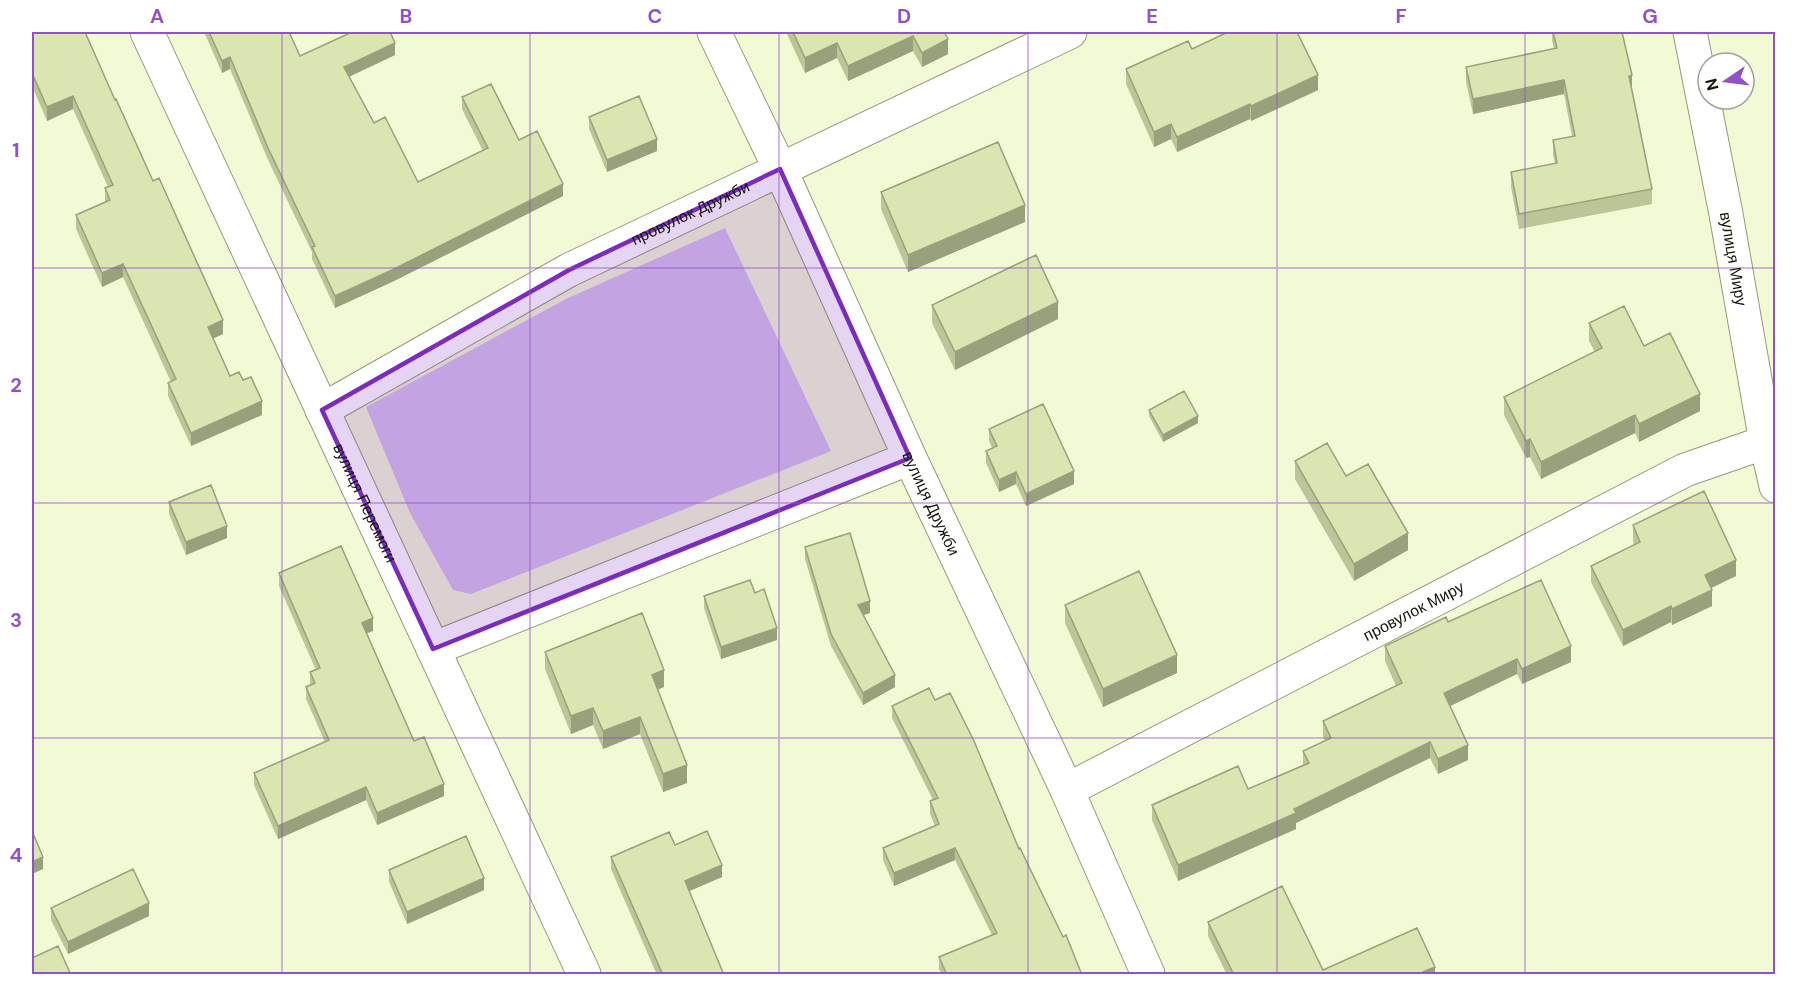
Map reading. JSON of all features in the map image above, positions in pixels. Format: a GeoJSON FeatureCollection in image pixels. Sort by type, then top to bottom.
{"type":"FeatureCollection","features":[{"type":"Feature","properties":{"kind":"street","name":"вулиця Перемоги"},"geometry":{"type":"LineString","coordinates":[[147,32],[584,975]]}},
{"type":"Feature","properties":{"kind":"street","name":"вулиця Дружби"},"geometry":{"type":"LineString","coordinates":[[714,32],[780,169],[910,458],[1067,790],[1148,975]]}},
{"type":"Feature","properties":{"kind":"street","name":"провулок Дружби"},"geometry":{"type":"LineString","coordinates":[[322,410],[569,270],[1070,32]]}},
{"type":"Feature","properties":{"kind":"street","name":"вулиця Миру"},"geometry":{"type":"LineString","coordinates":[[1690,32],[1776,486]]}},
{"type":"Feature","properties":{"kind":"street","name":"провулок Миру"},"geometry":{"type":"LineString","coordinates":[[1067,790],[1685,470],[1766,442]]}},
{"type":"Feature","properties":{"kind":"street"},"geometry":{"type":"LineString","coordinates":[[433,649],[910,458]]}},
{"type":"Feature","properties":{"kind":"highlighted area"},"geometry":{"type":"Polygon","coordinates":[[[780,169],[910,458],[433,649],[322,410],[569,270],[780,169]]]}},
{"type":"Feature","properties":{"kind":"shaded area"},"geometry":{"type":"Polygon","coordinates":[[[725,228],[831,451],[471,594],[453,590],[410,513],[366,407],[566,299],[725,228]]]}},
{"type":"Feature","properties":{"kind":"building"},"geometry":{"type":"Polygon","coordinates":[[[32,32],[85,32],[153,181],[159,178],[223,320],[208,327],[230,376],[239,372],[243,380],[251,377],[262,401],[191,433],[168,383],[176,379],[123,264],[102,273],[76,215],[110,200],[105,188],[113,185],[73,96],[47,107],[32,73],[32,32]]]}},
{"type":"Feature","properties":{"kind":"building"},"geometry":{"type":"Polygon","coordinates":[[[209,32],[289,32],[300,56],[352,32],[390,32],[395,43],[344,67],[374,123],[385,117],[418,182],[488,148],[462,97],[491,84],[519,140],[537,131],[563,184],[335,296],[312,247],[315,246],[268,148],[230,57],[222,61],[209,32]]]}},
{"type":"Feature","properties":{"kind":"building"},"geometry":{"type":"Polygon","coordinates":[[[793,32],[944,32],[948,39],[922,53],[913,36],[848,66],[837,43],[805,58],[793,32]]]}},
{"type":"Feature","properties":{"kind":"building"},"geometry":{"type":"Polygon","coordinates":[[[1228,32],[1297,32],[1318,75],[1177,137],[1171,124],[1154,132],[1126,69],[1188,41],[1192,49],[1228,32]]]}},
{"type":"Feature","properties":{"kind":"building"},"geometry":{"type":"Polygon","coordinates":[[[1553,32],[1622,32],[1652,189],[1519,214],[1511,172],[1557,163],[1553,140],[1575,136],[1564,80],[1473,99],[1466,67],[1557,48],[1553,32]]]}},
{"type":"Feature","properties":{"kind":"building"},"geometry":{"type":"Polygon","coordinates":[[[639,96],[657,139],[607,160],[589,117],[639,96]]]}},
{"type":"Feature","properties":{"kind":"building"},"geometry":{"type":"Polygon","coordinates":[[[998,142],[1025,205],[908,255],[881,192],[998,142]]]}},
{"type":"Feature","properties":{"kind":"building"},"geometry":{"type":"Polygon","coordinates":[[[1036,255],[1058,302],[955,352],[932,305],[1036,255]]]}},
{"type":"Feature","properties":{"kind":"building"},"geometry":{"type":"Polygon","coordinates":[[[1624,306],[1644,346],[1670,333],[1700,394],[1639,424],[1635,415],[1541,462],[1530,439],[1526,441],[1504,397],[1602,348],[1589,323],[1624,306]]]}},
{"type":"Feature","properties":{"kind":"building"},"geometry":{"type":"Polygon","coordinates":[[[1184,391],[1198,416],[1163,435],[1149,410],[1184,391]]]}},
{"type":"Feature","properties":{"kind":"building"},"geometry":{"type":"Polygon","coordinates":[[[1043,404],[1074,471],[1026,494],[1016,472],[999,480],[986,451],[997,446],[989,429],[1043,404]]]}},
{"type":"Feature","properties":{"kind":"building"},"geometry":{"type":"Polygon","coordinates":[[[1327,443],[1346,476],[1368,464],[1408,533],[1354,564],[1295,461],[1327,443]]]}},
{"type":"Feature","properties":{"kind":"building"},"geometry":{"type":"Polygon","coordinates":[[[211,485],[227,526],[186,542],[169,502],[211,485]]]}},
{"type":"Feature","properties":{"kind":"building"},"geometry":{"type":"Polygon","coordinates":[[[1704,491],[1736,560],[1705,575],[1712,590],[1672,609],[1671,606],[1623,630],[1591,566],[1640,542],[1633,525],[1704,491]]]}},
{"type":"Feature","properties":{"kind":"building"},"geometry":{"type":"Polygon","coordinates":[[[850,533],[870,601],[858,605],[895,675],[863,693],[831,634],[805,547],[850,533]]]}},
{"type":"Feature","properties":{"kind":"building"},"geometry":{"type":"Polygon","coordinates":[[[341,546],[373,618],[362,623],[414,741],[424,737],[444,784],[377,813],[366,787],[278,826],[254,773],[329,740],[306,687],[315,683],[310,672],[320,668],[279,573],[341,546]]]}},
{"type":"Feature","properties":{"kind":"building"},"geometry":{"type":"Polygon","coordinates":[[[1139,571],[1177,655],[1103,689],[1065,605],[1139,571]]]}},
{"type":"Feature","properties":{"kind":"building"},"geometry":{"type":"Polygon","coordinates":[[[750,580],[755,593],[764,589],[777,628],[721,647],[704,596],[750,580]]]}},
{"type":"Feature","properties":{"kind":"building"},"geometry":{"type":"Polygon","coordinates":[[[1541,580],[1571,646],[1522,669],[1517,659],[1444,693],[1468,745],[1438,759],[1430,742],[1294,809],[1296,813],[1178,865],[1152,805],[1238,766],[1248,789],[1309,763],[1303,751],[1331,738],[1323,721],[1402,683],[1385,646],[1446,617],[1448,622],[1541,580]]]}},
{"type":"Feature","properties":{"kind":"building"},"geometry":{"type":"Polygon","coordinates":[[[642,613],[664,670],[652,675],[687,765],[663,774],[640,717],[603,731],[593,708],[571,716],[545,652],[642,613]]]}},
{"type":"Feature","properties":{"kind":"building"},"geometry":{"type":"Polygon","coordinates":[[[929,688],[935,700],[950,693],[974,741],[1019,849],[1063,937],[1066,935],[1082,975],[947,975],[939,957],[997,933],[955,848],[894,873],[883,848],[939,824],[930,801],[938,798],[892,706],[929,688]]]}},
{"type":"Feature","properties":{"kind":"building"},"geometry":{"type":"Polygon","coordinates":[[[32,831],[43,857],[32,862],[32,831]]]}},
{"type":"Feature","properties":{"kind":"building"},"geometry":{"type":"Polygon","coordinates":[[[707,831],[722,865],[685,881],[724,975],[663,975],[611,857],[669,832],[675,845],[707,831]]]}},
{"type":"Feature","properties":{"kind":"building"},"geometry":{"type":"Polygon","coordinates":[[[466,836],[484,878],[407,912],[389,870],[466,836]]]}},
{"type":"Feature","properties":{"kind":"building"},"geometry":{"type":"Polygon","coordinates":[[[133,869],[149,903],[68,942],[51,908],[133,869]]]}},
{"type":"Feature","properties":{"kind":"building"},"geometry":{"type":"Polygon","coordinates":[[[1282,886],[1323,970],[1417,928],[1435,967],[1423,972],[1424,975],[1234,975],[1208,922],[1282,886]]]}},
{"type":"Feature","properties":{"kind":"building"},"geometry":{"type":"Polygon","coordinates":[[[58,946],[71,975],[32,975],[32,958],[58,946]]]}}]}
